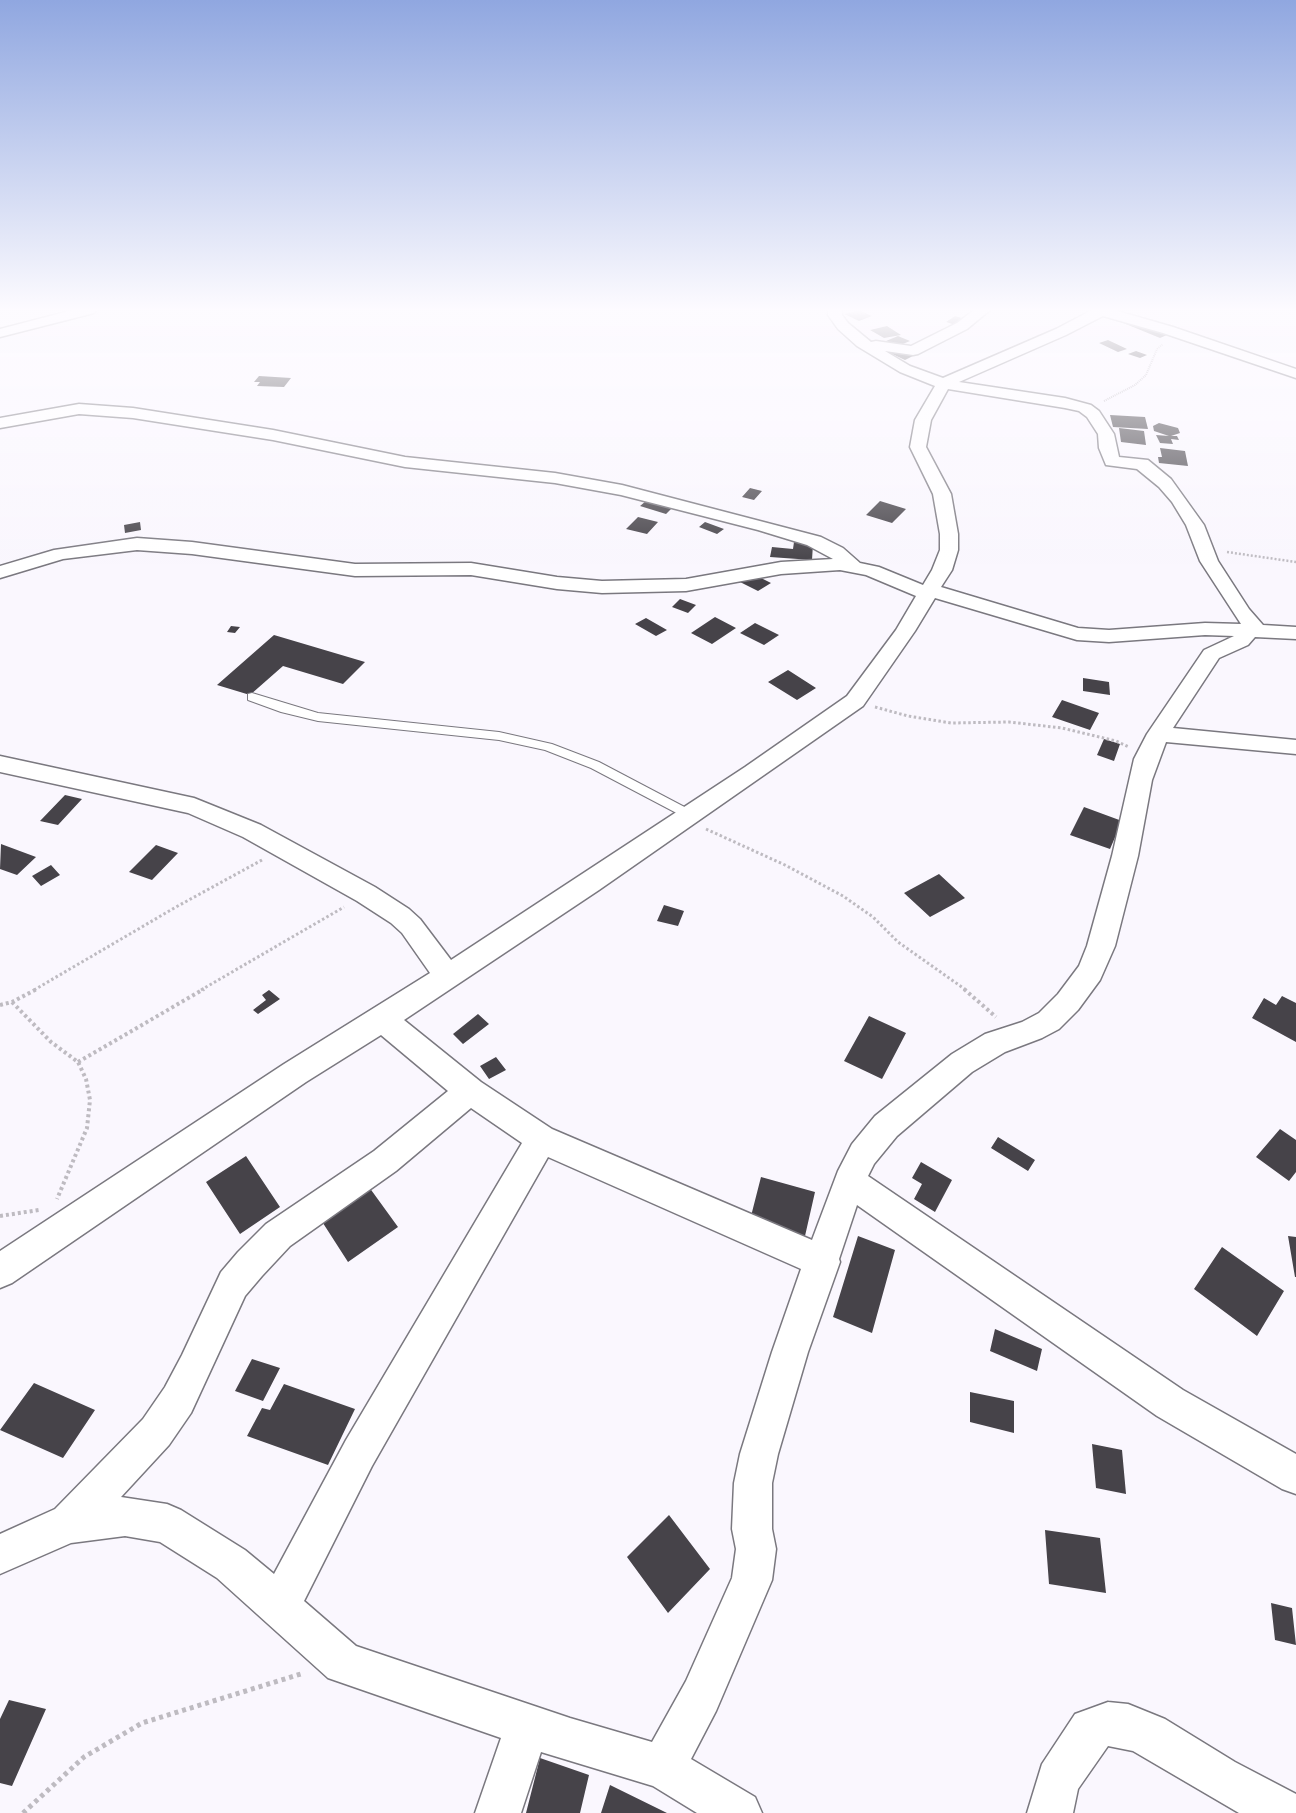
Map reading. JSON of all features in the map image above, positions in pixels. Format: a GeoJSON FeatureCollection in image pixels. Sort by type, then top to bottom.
{"type":"FeatureCollection","features":[{"type":"Feature","properties":{"kind":"street"},"geometry":{"type":"LineString","coordinates":[[0,1271],[295,1073],[383,1019],[688,816],[855,701],[905,631],[942,570],[949,550],[949,534],[942,494],[918,447],[923,420],[938,395]]}},
{"type":"Feature","properties":{"kind":"street"},"geometry":{"type":"LineString","coordinates":[[1012,395],[1085,408],[1100,422],[1106,434],[1111,459],[1115,462],[1137,462],[1154,473],[1179,500],[1204,544],[1208,561],[1254,631]]}},
{"type":"Feature","properties":{"kind":"street"},"geometry":{"type":"LineString","coordinates":[[0,423],[74,410],[133,413],[273,435],[405,462],[507,472],[622,490],[758,524],[814,541],[836,552],[854,566]]}},
{"type":"Feature","properties":{"kind":"street"},"geometry":{"type":"LineString","coordinates":[[0,572],[61,554],[104,546],[136,544],[192,548],[355,570],[471,569],[557,583],[602,587],[686,585],[797,566],[824,564],[854,566],[929,592],[1077,634],[1109,636],[1189,629],[1296,633]]}},
{"type":"Feature","properties":{"kind":"street"},"geometry":{"type":"LineString","coordinates":[[663,1767],[701,1696],[752,1580],[756,1549],[752,1529],[753,1483],[759,1454],[790,1352],[823,1262],[849,1181],[863,1154],[886,1126],[962,1063],[995,1043],[1032,1030],[1049,1021],[1068,1002],[1090,972],[1100,946],[1125,856],[1140,780],[1153,744],[1211,654],[1241,641],[1254,631]]}},
{"type":"Feature","properties":{"kind":"street"},"geometry":{"type":"LineString","coordinates":[[1153,744],[1296,747]]}},
{"type":"Feature","properties":{"kind":"street"},"geometry":{"type":"LineString","coordinates":[[0,764],[194,806],[252,831],[366,894],[400,916],[411,926],[447,975]]}},
{"type":"Feature","properties":{"kind":"street"},"geometry":{"type":"LineString","coordinates":[[383,1019],[470,1091],[541,1139],[823,1262]]}},
{"type":"Feature","properties":{"kind":"street"},"geometry":{"type":"LineString","coordinates":[[69,1523],[156,1432],[178,1400],[195,1368],[233,1284],[250,1264],[278,1235],[385,1161],[470,1091]]}},
{"type":"Feature","properties":{"kind":"street"},"geometry":{"type":"LineString","coordinates":[[279,1606],[359,1453],[417,1356],[541,1139]]}},
{"type":"Feature","properties":{"kind":"street"},"geometry":{"type":"LineString","coordinates":[[849,1181],[1170,1403],[1296,1475]]}},
{"type":"Feature","properties":{"kind":"street"},"geometry":{"type":"LineString","coordinates":[[0,1554],[69,1523],[125,1516],[167,1524],[231,1564],[340,1661],[528,1726],[663,1767],[739,1813]]}},
{"type":"Feature","properties":{"kind":"street"},"geometry":{"type":"LineString","coordinates":[[1050,1813],[1058,1780],[1081,1744],[1091,1730],[1108,1724],[1128,1726],[1149,1735],[1183,1754],[1219,1778],[1284,1813]]}},
{"type":"Feature","properties":{"kind":"street"},"geometry":{"type":"LineString","coordinates":[[498,1813],[528,1726]]}},
{"type":"Feature","properties":{"kind":"lane"},"geometry":{"type":"LineString","coordinates":[[252,697],[285,709],[318,717],[499,736],[548,747],[595,765],[688,816]]}},
{"type":"Feature","properties":{"kind":"path"},"geometry":{"type":"LineString","coordinates":[[1085,408],[1118,395]]}},
{"type":"Feature","properties":{"kind":"path"},"geometry":{"type":"LineString","coordinates":[[1204,544],[1229,552],[1296,562]]}},
{"type":"Feature","properties":{"kind":"path"},"geometry":{"type":"LineString","coordinates":[[855,701],[935,721],[1009,722],[1062,728],[1116,741],[1153,744]]}},
{"type":"Feature","properties":{"kind":"path"},"geometry":{"type":"LineString","coordinates":[[688,816],[712,833],[784,865],[842,896],[873,917],[898,942],[974,996],[1014,1035]]}},
{"type":"Feature","properties":{"kind":"path"},"geometry":{"type":"LineString","coordinates":[[0,1005],[12,1002],[72,970],[176,907],[282,848]]}},
{"type":"Feature","properties":{"kind":"path"},"geometry":{"type":"LineString","coordinates":[[78,1062],[366,894]]}},
{"type":"Feature","properties":{"kind":"path"},"geometry":{"type":"LineString","coordinates":[[12,1002],[51,1042],[78,1062],[86,1079],[90,1100],[87,1128],[53,1209]]}},
{"type":"Feature","properties":{"kind":"path"},"geometry":{"type":"LineString","coordinates":[[23,1813],[84,1757],[142,1723],[340,1661]]}},
{"type":"Feature","properties":{"kind":"building"},"geometry":{"type":"Polygon","coordinates":[[[1110,415],[1145,417],[1148,429],[1113,427],[1110,415]]]}},
{"type":"Feature","properties":{"kind":"building"},"geometry":{"type":"Polygon","coordinates":[[[1159,423],[1178,428],[1180,433],[1171,436],[1177,436],[1179,440],[1171,439],[1173,444],[1160,443],[1156,435],[1169,436],[1154,431],[1153,426],[1159,423]]]}},
{"type":"Feature","properties":{"kind":"building"},"geometry":{"type":"Polygon","coordinates":[[[1119,428],[1144,431],[1146,445],[1121,442],[1119,428]]]}},
{"type":"Feature","properties":{"kind":"building"},"geometry":{"type":"Polygon","coordinates":[[[1160,448],[1185,451],[1188,466],[1159,463],[1158,457],[1162,457],[1160,448]]]}},
{"type":"Feature","properties":{"kind":"building"},"geometry":{"type":"Polygon","coordinates":[[[750,488],[762,491],[754,500],[742,497],[750,488]]]}},
{"type":"Feature","properties":{"kind":"building"},"geometry":{"type":"Polygon","coordinates":[[[646,501],[672,508],[666,514],[640,506],[646,501]]]}},
{"type":"Feature","properties":{"kind":"building"},"geometry":{"type":"Polygon","coordinates":[[[880,501],[906,509],[892,523],[866,515],[880,501]]]}},
{"type":"Feature","properties":{"kind":"building"},"geometry":{"type":"Polygon","coordinates":[[[638,517],[658,522],[647,534],[626,529],[638,517]]]}},
{"type":"Feature","properties":{"kind":"building"},"geometry":{"type":"Polygon","coordinates":[[[140,522],[141,530],[125,533],[124,525],[140,522]]]}},
{"type":"Feature","properties":{"kind":"building"},"geometry":{"type":"Polygon","coordinates":[[[705,522],[724,529],[717,534],[699,527],[705,522]]]}},
{"type":"Feature","properties":{"kind":"building"},"geometry":{"type":"Polygon","coordinates":[[[794,542],[813,544],[812,560],[770,557],[772,547],[793,549],[794,542]]]}},
{"type":"Feature","properties":{"kind":"building"},"geometry":{"type":"Polygon","coordinates":[[[753,574],[771,583],[758,591],[740,582],[753,574]]]}},
{"type":"Feature","properties":{"kind":"building"},"geometry":{"type":"Polygon","coordinates":[[[680,599],[696,605],[688,613],[672,607],[680,599]]]}},
{"type":"Feature","properties":{"kind":"building"},"geometry":{"type":"Polygon","coordinates":[[[715,617],[736,628],[712,644],[691,633],[715,617]]]}},
{"type":"Feature","properties":{"kind":"building"},"geometry":{"type":"Polygon","coordinates":[[[646,618],[667,630],[656,636],[635,624],[646,618]]]}},
{"type":"Feature","properties":{"kind":"building"},"geometry":{"type":"Polygon","coordinates":[[[755,623],[779,635],[764,645],[740,633],[755,623]]]}},
{"type":"Feature","properties":{"kind":"building"},"geometry":{"type":"Polygon","coordinates":[[[231,626],[240,627],[235,633],[227,632],[231,626]]]}},
{"type":"Feature","properties":{"kind":"building"},"geometry":{"type":"Polygon","coordinates":[[[274,635],[365,662],[343,684],[283,666],[250,695],[217,685],[274,635]]]}},
{"type":"Feature","properties":{"kind":"building"},"geometry":{"type":"Polygon","coordinates":[[[788,670],[816,688],[797,700],[768,682],[788,670]]]}},
{"type":"Feature","properties":{"kind":"building"},"geometry":{"type":"Polygon","coordinates":[[[1083,678],[1109,682],[1110,695],[1083,691],[1083,678]]]}},
{"type":"Feature","properties":{"kind":"building"},"geometry":{"type":"Polygon","coordinates":[[[1062,700],[1099,713],[1090,730],[1052,717],[1062,700]]]}},
{"type":"Feature","properties":{"kind":"building"},"geometry":{"type":"Polygon","coordinates":[[[1104,739],[1120,744],[1114,761],[1097,755],[1104,739]]]}},
{"type":"Feature","properties":{"kind":"building"},"geometry":{"type":"Polygon","coordinates":[[[65,795],[82,799],[58,825],[40,821],[65,795]]]}},
{"type":"Feature","properties":{"kind":"building"},"geometry":{"type":"Polygon","coordinates":[[[1084,807],[1122,821],[1110,849],[1070,835],[1084,807]]]}},
{"type":"Feature","properties":{"kind":"building"},"geometry":{"type":"Polygon","coordinates":[[[1,844],[36,857],[17,875],[0,869],[1,844]]]}},
{"type":"Feature","properties":{"kind":"building"},"geometry":{"type":"Polygon","coordinates":[[[156,845],[178,853],[152,880],[129,872],[156,845]]]}},
{"type":"Feature","properties":{"kind":"building"},"geometry":{"type":"Polygon","coordinates":[[[51,865],[60,875],[41,886],[32,876],[51,865]]]}},
{"type":"Feature","properties":{"kind":"building"},"geometry":{"type":"Polygon","coordinates":[[[939,874],[965,898],[930,917],[904,893],[939,874]]]}},
{"type":"Feature","properties":{"kind":"building"},"geometry":{"type":"Polygon","coordinates":[[[664,905],[684,911],[678,926],[657,921],[664,905]]]}},
{"type":"Feature","properties":{"kind":"building"},"geometry":{"type":"Polygon","coordinates":[[[269,990],[280,999],[258,1014],[253,1010],[266,1000],[262,995],[269,990]]]}},
{"type":"Feature","properties":{"kind":"building"},"geometry":{"type":"Polygon","coordinates":[[[1282,996],[1296,1003],[1296,1042],[1252,1018],[1264,998],[1276,1005],[1282,996]]]}},
{"type":"Feature","properties":{"kind":"building"},"geometry":{"type":"Polygon","coordinates":[[[478,1014],[489,1024],[463,1044],[453,1034],[478,1014]]]}},
{"type":"Feature","properties":{"kind":"building"},"geometry":{"type":"Polygon","coordinates":[[[869,1016],[906,1033],[882,1079],[844,1061],[869,1016]]]}},
{"type":"Feature","properties":{"kind":"building"},"geometry":{"type":"Polygon","coordinates":[[[496,1057],[506,1070],[489,1079],[480,1066],[496,1057]]]}},
{"type":"Feature","properties":{"kind":"building"},"geometry":{"type":"Polygon","coordinates":[[[1280,1129],[1296,1140],[1296,1172],[1289,1181],[1256,1157],[1280,1129]]]}},
{"type":"Feature","properties":{"kind":"building"},"geometry":{"type":"Polygon","coordinates":[[[998,1137],[1035,1160],[1028,1171],[991,1148],[998,1137]]]}},
{"type":"Feature","properties":{"kind":"building"},"geometry":{"type":"Polygon","coordinates":[[[246,1156],[280,1207],[240,1234],[206,1182],[246,1156]]]}},
{"type":"Feature","properties":{"kind":"building"},"geometry":{"type":"Polygon","coordinates":[[[921,1162],[952,1180],[935,1212],[914,1199],[922,1184],[912,1178],[921,1162]]]}},
{"type":"Feature","properties":{"kind":"building"},"geometry":{"type":"Polygon","coordinates":[[[761,1177],[815,1192],[805,1236],[750,1220],[761,1177]]]}},
{"type":"Feature","properties":{"kind":"building"},"geometry":{"type":"Polygon","coordinates":[[[369,1187],[398,1227],[348,1262],[321,1220],[369,1187]]]}},
{"type":"Feature","properties":{"kind":"building"},"geometry":{"type":"Polygon","coordinates":[[[858,1236],[895,1250],[872,1333],[833,1317],[858,1236]]]}},
{"type":"Feature","properties":{"kind":"building"},"geometry":{"type":"Polygon","coordinates":[[[1288,1236],[1296,1237],[1296,1277],[1295,1277],[1288,1236]]]}},
{"type":"Feature","properties":{"kind":"building"},"geometry":{"type":"Polygon","coordinates":[[[1222,1247],[1284,1291],[1257,1336],[1194,1289],[1222,1247]]]}},
{"type":"Feature","properties":{"kind":"building"},"geometry":{"type":"Polygon","coordinates":[[[995,1329],[1042,1349],[1037,1371],[990,1351],[995,1329]]]}},
{"type":"Feature","properties":{"kind":"building"},"geometry":{"type":"Polygon","coordinates":[[[252,1359],[280,1368],[263,1401],[235,1391],[252,1359]]]}},
{"type":"Feature","properties":{"kind":"building"},"geometry":{"type":"Polygon","coordinates":[[[34,1383],[95,1410],[63,1458],[0,1430],[34,1383]]]}},
{"type":"Feature","properties":{"kind":"building"},"geometry":{"type":"Polygon","coordinates":[[[284,1384],[355,1409],[328,1465],[247,1436],[262,1408],[270,1410],[284,1384]]]}},
{"type":"Feature","properties":{"kind":"building"},"geometry":{"type":"Polygon","coordinates":[[[970,1392],[1014,1401],[1014,1433],[970,1422],[970,1392]]]}},
{"type":"Feature","properties":{"kind":"building"},"geometry":{"type":"Polygon","coordinates":[[[1092,1444],[1122,1450],[1126,1494],[1096,1488],[1092,1444]]]}},
{"type":"Feature","properties":{"kind":"building"},"geometry":{"type":"Polygon","coordinates":[[[669,1515],[710,1569],[668,1613],[627,1557],[669,1515]]]}},
{"type":"Feature","properties":{"kind":"building"},"geometry":{"type":"Polygon","coordinates":[[[1045,1530],[1100,1538],[1106,1593],[1049,1584],[1045,1530]]]}},
{"type":"Feature","properties":{"kind":"building"},"geometry":{"type":"Polygon","coordinates":[[[1271,1603],[1292,1608],[1296,1645],[1275,1640],[1271,1603]]]}},
{"type":"Feature","properties":{"kind":"building"},"geometry":{"type":"Polygon","coordinates":[[[9,1700],[46,1709],[12,1786],[0,1783],[0,1719],[9,1700]]]}},
{"type":"Feature","properties":{"kind":"building"},"geometry":{"type":"Polygon","coordinates":[[[540,1758],[589,1775],[580,1813],[526,1813],[540,1758]]]}},
{"type":"Feature","properties":{"kind":"building"},"geometry":{"type":"Polygon","coordinates":[[[610,1785],[667,1813],[601,1813],[610,1785]]]}}]}
